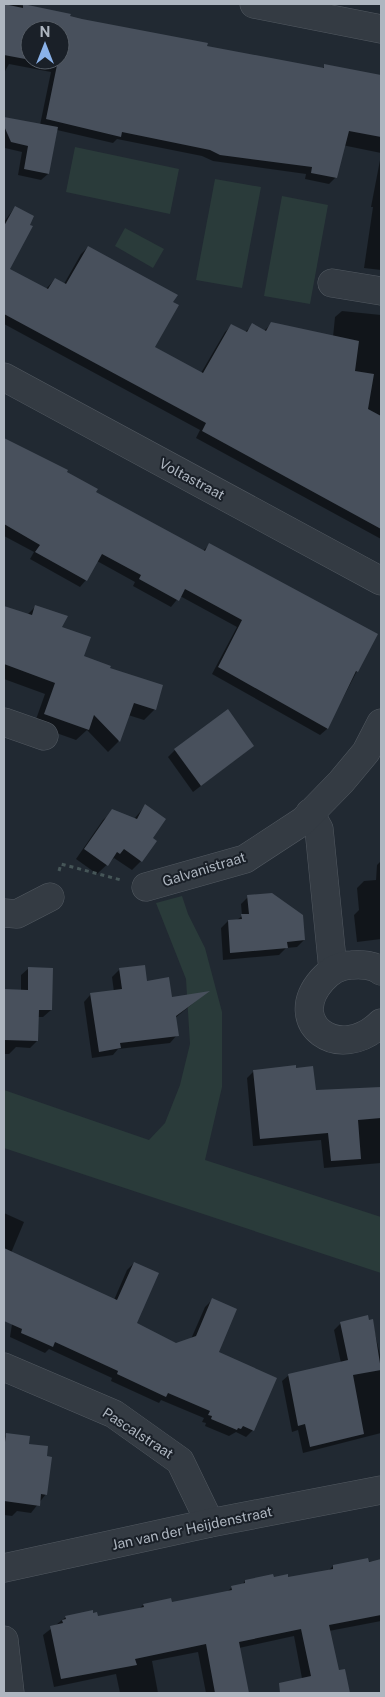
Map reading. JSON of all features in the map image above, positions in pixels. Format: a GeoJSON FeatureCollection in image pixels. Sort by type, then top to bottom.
{"type":"FeatureCollection","features":[{"type":"Feature","properties":{"kind":"street"},"geometry":{"type":"LineString","coordinates":[[254,4],[381,29]]}},
{"type":"Feature","properties":{"kind":"street"},"geometry":{"type":"LineString","coordinates":[[332,283],[381,291]]}},
{"type":"Feature","properties":{"kind":"street","name":"Voltastraat"},"geometry":{"type":"LineString","coordinates":[[4,377],[381,581]]}},
{"type":"Feature","properties":{"kind":"street"},"geometry":{"type":"LineString","coordinates":[[4,722],[44,736]]}},
{"type":"Feature","properties":{"kind":"street","name":"Galvanistraat"},"geometry":{"type":"LineString","coordinates":[[146,887],[245,859],[303,820],[366,752],[381,723]]}},
{"type":"Feature","properties":{"kind":"street"},"geometry":{"type":"LineString","coordinates":[[310,813],[319,829],[333,970]]}},
{"type":"Feature","properties":{"kind":"street"},"geometry":{"type":"LineString","coordinates":[[4,914],[17,914],[50,897]]}},
{"type":"Feature","properties":{"kind":"street"},"geometry":{"type":"LineString","coordinates":[[381,971],[367,965],[356,964],[346,965],[333,970],[315,989],[311,1000],[312,1022],[319,1032],[333,1040],[345,1042],[358,1038],[381,1024]]}},
{"type":"Feature","properties":{"kind":"street","name":"Pascalstraat"},"geometry":{"type":"LineString","coordinates":[[4,1367],[114,1414],[180,1461],[210,1523]]}},
{"type":"Feature","properties":{"kind":"street","name":"Jan van der Heijdenstraat"},"geometry":{"type":"LineString","coordinates":[[4,1568],[210,1523],[381,1490]]}},
{"type":"Feature","properties":{"kind":"street"},"geometry":{"type":"LineString","coordinates":[[4,1640],[10,1693]]}},
{"type":"Feature","properties":{"kind":"path"},"geometry":{"type":"LineString","coordinates":[[50,897],[61,864],[146,887]]}},
{"type":"Feature","properties":{"kind":"shaded area"},"geometry":{"type":"Polygon","coordinates":[[[75,147],[179,169],[170,214],[66,192],[75,147]]]}},
{"type":"Feature","properties":{"kind":"shaded area"},"geometry":{"type":"Polygon","coordinates":[[[215,179],[261,187],[242,288],[196,280],[215,179]]]}},
{"type":"Feature","properties":{"kind":"shaded area"},"geometry":{"type":"Polygon","coordinates":[[[282,196],[328,205],[310,304],[264,296],[282,196]]]}},
{"type":"Feature","properties":{"kind":"shaded area"},"geometry":{"type":"Polygon","coordinates":[[[125,228],[164,249],[153,268],[115,246],[125,228]]]}},
{"type":"Feature","properties":{"kind":"shaded area"},"geometry":{"type":"Polygon","coordinates":[[[182,896],[188,914],[205,948],[222,1012],[222,1087],[205,1160],[381,1217],[381,1273],[4,1148],[4,1090],[149,1140],[165,1123],[180,1085],[190,1044],[186,979],[156,903],[182,896]]]}},
{"type":"Feature","properties":{"kind":"building"},"geometry":{"type":"Polygon","coordinates":[[[4,4],[23,8],[23,4],[71,14],[70,16],[82,19],[208,43],[207,46],[324,68],[324,64],[381,75],[381,137],[349,131],[337,178],[311,173],[312,167],[220,155],[210,150],[122,132],[121,137],[46,119],[56,70],[70,70],[70,20],[20,20],[20,58],[4,55],[4,4]]]}},
{"type":"Feature","properties":{"kind":"building"},"geometry":{"type":"Polygon","coordinates":[[[4,117],[58,127],[49,174],[24,169],[28,146],[11,142],[4,126],[4,117]]]}},
{"type":"Feature","properties":{"kind":"building"},"geometry":{"type":"Polygon","coordinates":[[[15,206],[34,216],[30,225],[33,226],[10,269],[48,289],[55,278],[66,284],[88,246],[178,295],[173,302],[179,305],[155,347],[203,373],[231,324],[247,332],[252,323],[266,331],[271,322],[359,341],[355,371],[374,374],[368,409],[381,416],[381,529],[202,431],[206,423],[4,314],[4,226],[15,206]]]}},
{"type":"Feature","properties":{"kind":"building"},"geometry":{"type":"Polygon","coordinates":[[[4,438],[68,470],[67,472],[98,489],[96,492],[205,551],[209,543],[378,634],[358,672],[356,671],[328,729],[218,667],[242,620],[185,589],[179,601],[139,579],[141,575],[102,554],[87,581],[35,552],[40,545],[4,524],[4,438]]]}},
{"type":"Feature","properties":{"kind":"building"},"geometry":{"type":"Polygon","coordinates":[[[35,605],[68,616],[62,627],[91,637],[84,656],[111,666],[110,668],[163,685],[156,710],[134,703],[120,742],[94,715],[89,730],[44,714],[55,683],[4,664],[4,606],[32,615],[35,605]]]}},
{"type":"Feature","properties":{"kind":"building"},"geometry":{"type":"Polygon","coordinates":[[[228,709],[254,746],[201,786],[174,749],[228,709]]]}},
{"type":"Feature","properties":{"kind":"building"},"geometry":{"type":"Polygon","coordinates":[[[145,804],[166,819],[153,838],[157,841],[142,862],[124,849],[120,854],[117,852],[108,866],[84,849],[112,809],[137,819],[145,804]]]}},
{"type":"Feature","properties":{"kind":"building"},"geometry":{"type":"Polygon","coordinates":[[[272,893],[303,915],[305,940],[287,942],[288,948],[230,953],[228,920],[242,919],[241,914],[249,914],[247,895],[272,893]]]}},
{"type":"Feature","properties":{"kind":"building"},"geometry":{"type":"Polygon","coordinates":[[[145,965],[147,981],[169,977],[172,997],[210,991],[176,1016],[179,1036],[120,1043],[121,1048],[99,1052],[90,993],[122,989],[119,968],[145,965]]]}},
{"type":"Feature","properties":{"kind":"building"},"geometry":{"type":"Polygon","coordinates":[[[28,967],[53,968],[52,1010],[39,1010],[38,1041],[4,1040],[4,989],[28,990],[28,967]]]}},
{"type":"Feature","properties":{"kind":"building"},"geometry":{"type":"Polygon","coordinates":[[[296,1065],[296,1068],[313,1066],[316,1090],[381,1087],[381,1118],[358,1120],[361,1159],[331,1161],[328,1133],[260,1139],[253,1070],[296,1065]]]}},
{"type":"Feature","properties":{"kind":"building"},"geometry":{"type":"Polygon","coordinates":[[[4,1248],[117,1300],[134,1262],[159,1273],[137,1323],[176,1343],[196,1336],[212,1298],[237,1309],[219,1352],[277,1378],[254,1431],[243,1426],[237,1430],[211,1419],[212,1416],[208,1415],[210,1411],[168,1393],[166,1397],[117,1374],[118,1371],[55,1342],[53,1347],[21,1333],[22,1329],[4,1321],[4,1248]]]}},
{"type":"Feature","properties":{"kind":"building"},"geometry":{"type":"Polygon","coordinates":[[[368,1315],[369,1320],[373,1319],[381,1370],[353,1375],[364,1434],[310,1447],[305,1424],[298,1426],[288,1374],[348,1360],[340,1322],[368,1315]]]}},
{"type":"Feature","properties":{"kind":"building"},"geometry":{"type":"Polygon","coordinates":[[[6,1433],[30,1436],[29,1444],[48,1446],[47,1456],[52,1457],[47,1495],[41,1494],[40,1506],[4,1501],[6,1433]]]}},
{"type":"Feature","properties":{"kind":"building"},"geometry":{"type":"Polygon","coordinates":[[[368,1558],[369,1562],[381,1559],[381,1615],[329,1625],[339,1670],[345,1669],[350,1693],[280,1693],[279,1683],[311,1676],[301,1629],[239,1642],[249,1693],[215,1693],[206,1644],[135,1659],[137,1665],[61,1679],[50,1626],[63,1623],[62,1620],[66,1619],[65,1616],[93,1610],[93,1613],[97,1612],[98,1616],[144,1607],[143,1604],[171,1598],[172,1602],[232,1590],[231,1586],[245,1583],[245,1580],[273,1574],[274,1577],[288,1574],[288,1577],[333,1569],[333,1565],[368,1558]]]}}]}
